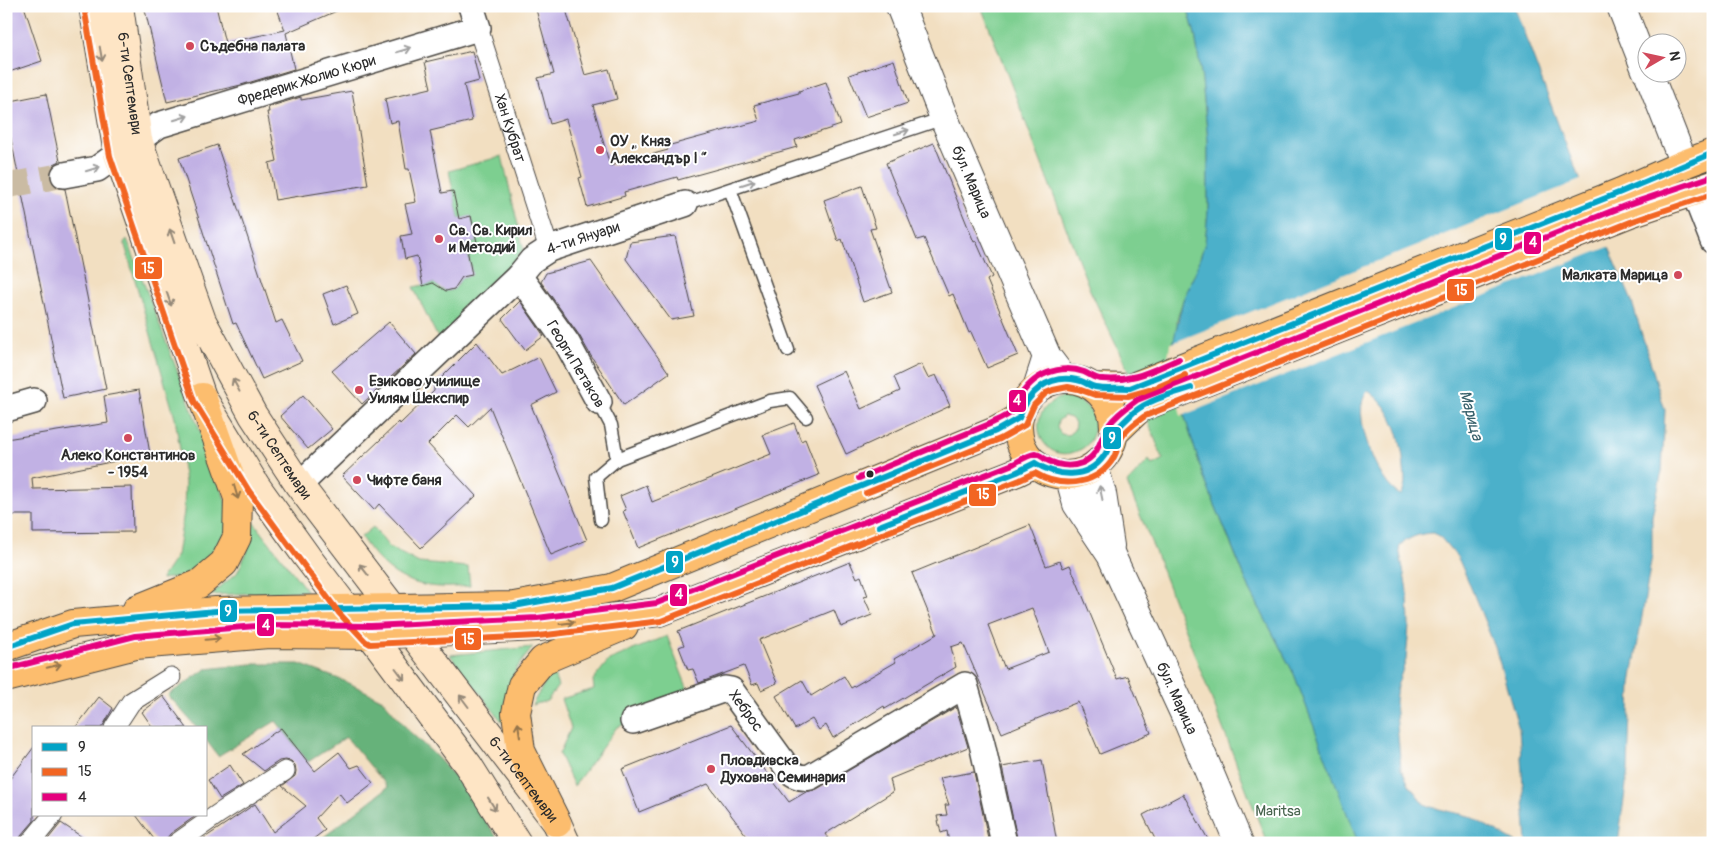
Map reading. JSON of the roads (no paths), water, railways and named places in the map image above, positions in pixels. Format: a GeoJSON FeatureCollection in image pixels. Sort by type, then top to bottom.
{"type":"FeatureCollection","features":[{"type":"Feature","properties":{"kind":"main road","name":"6-ти Септември"},"geometry":{"type":"LineString","coordinates":[[93,6],[128,147],[202,397],[256,486],[307,557],[333,608],[371,635],[468,765],[517,843]]}},
{"type":"Feature","properties":{"kind":"main road","name":"6-ти Септември"},"geometry":{"type":"LineString","coordinates":[[119,6],[128,147],[202,321],[253,415],[299,486],[414,634],[561,833]]}},
{"type":"Feature","properties":{"kind":"main road"},"geometry":{"type":"LineString","coordinates":[[1626,202],[1684,164],[1713,153]]}},
{"type":"Feature","properties":{"kind":"main road"},"geometry":{"type":"LineString","coordinates":[[1094,387],[1104,396],[1111,407],[1114,420],[1111,446],[1104,458],[1081,471],[1057,474],[1045,470],[1034,463],[1026,454],[1021,443],[1018,431],[1019,418],[1022,407],[1029,396],[1037,388],[1049,381],[1064,378],[1079,380],[1094,387],[1135,398],[1626,202],[1703,188]]}},
{"type":"Feature","properties":{"kind":"main road"},"geometry":{"type":"LineString","coordinates":[[6,646],[73,624],[146,606],[199,584],[224,564],[238,537],[238,498],[202,397]]}},
{"type":"Feature","properties":{"kind":"main road"},"geometry":{"type":"LineString","coordinates":[[1114,433],[1135,398]]}},
{"type":"Feature","properties":{"kind":"main road"},"geometry":{"type":"LineString","coordinates":[[73,624],[216,611],[514,606],[612,588],[996,431],[1019,418]]}},
{"type":"Feature","properties":{"kind":"main road"},"geometry":{"type":"LineString","coordinates":[[561,833],[522,752],[516,712],[522,685],[543,660],[659,612],[1017,472],[1034,463]]}},
{"type":"Feature","properties":{"kind":"main road"},"geometry":{"type":"LineString","coordinates":[[332,635],[343,623],[333,608]]}},
{"type":"Feature","properties":{"kind":"main road"},"geometry":{"type":"LineString","coordinates":[[6,678],[136,645],[269,634],[414,634],[538,627],[659,612]]}},
{"type":"Feature","properties":{"kind":"street","name":"бул. Марица"},"geometry":{"type":"LineString","coordinates":[[900,6],[944,118],[1047,357],[1064,378]]}},
{"type":"Feature","properties":{"kind":"street"},"geometry":{"type":"LineString","coordinates":[[1621,6],[1636,44]]}},
{"type":"Feature","properties":{"kind":"street","name":"Фредерик Жолио Кюри"},"geometry":{"type":"LineString","coordinates":[[64,175],[97,170],[159,125],[475,17]]}},
{"type":"Feature","properties":{"kind":"street","name":"Хан Кубрат"},"geometry":{"type":"LineString","coordinates":[[475,17],[549,250]]}},
{"type":"Feature","properties":{"kind":"street"},"geometry":{"type":"LineString","coordinates":[[1651,82],[1684,164]]}},
{"type":"Feature","properties":{"kind":"street"},"geometry":{"type":"LineString","coordinates":[[1703,188],[1713,241]]}},
{"type":"Feature","properties":{"kind":"street","name":"4-ти Януари"},"geometry":{"type":"LineString","coordinates":[[299,486],[518,276],[532,260],[549,250],[685,204]]}},
{"type":"Feature","properties":{"kind":"street","name":"Георги Петаков"},"geometry":{"type":"LineString","coordinates":[[518,276],[567,343],[599,402]]}},
{"type":"Feature","properties":{"kind":"street"},"geometry":{"type":"LineString","coordinates":[[1037,388],[1047,357]]}},
{"type":"Feature","properties":{"kind":"street"},"geometry":{"type":"LineString","coordinates":[[6,409],[34,400]]}},
{"type":"Feature","properties":{"kind":"street","name":"бул. Марица"},"geometry":{"type":"LineString","coordinates":[[1081,471],[1102,494],[1111,555],[1190,724],[1239,843]]}},
{"type":"Feature","properties":{"kind":"street"},"geometry":{"type":"LineString","coordinates":[[115,726],[131,702],[171,677]]}},
{"type":"Feature","properties":{"kind":"street","name":"Хеброс"},"geometry":{"type":"LineString","coordinates":[[633,721],[725,689],[731,690],[789,770],[794,775],[804,778],[810,777],[965,685],[982,744],[1004,843]]}},
{"type":"Feature","properties":{"kind":"street"},"geometry":{"type":"LineString","coordinates":[[177,843],[285,771]]}},
{"type":"Feature","properties":{"kind":"street"},"geometry":{"type":"LineString","coordinates":[[30,843],[51,816]]}},
{"type":"Feature","properties":{"kind":"lane","name":"4-ти Януари"},"geometry":{"type":"LineString","coordinates":[[685,204],[944,118]]}},
{"type":"Feature","properties":{"kind":"lane"},"geometry":{"type":"LineString","coordinates":[[730,189],[788,350]]}},
{"type":"Feature","properties":{"kind":"lane"},"geometry":{"type":"LineString","coordinates":[[601,520],[596,476],[616,459],[770,401],[790,398],[806,417]]}},
{"type":"Feature","properties":{"kind":"lane","name":"Георги Петаков"},"geometry":{"type":"LineString","coordinates":[[599,402],[611,425],[616,459]]}},
{"type":"Feature","properties":{"kind":"water","name":"Марица"},"geometry":{"type":"Polygon","coordinates":[[[1187,6],[1514,6],[1569,153],[1631,299],[1665,410],[1662,471],[1652,516],[1652,555],[1631,684],[1628,770],[1618,843],[1527,843],[1519,729],[1495,647],[1458,558],[1441,538],[1434,533],[1415,536],[1399,548],[1408,595],[1409,626],[1406,660],[1397,686],[1395,702],[1401,769],[1410,786],[1424,804],[1469,816],[1517,843],[1359,843],[1357,840],[1294,674],[1250,590],[1204,478],[1181,405],[1170,356],[1183,300],[1205,243],[1208,211],[1208,141],[1195,34],[1187,6]],[[1368,391],[1363,400],[1361,413],[1368,446],[1383,478],[1392,489],[1401,495],[1405,479],[1399,436],[1390,416],[1377,398],[1368,391]]]}},
{"type":"Feature","properties":{"kind":"tunnel"},"geometry":{"type":"LineString","coordinates":[[6,186],[64,175]]}},
{"type":"Feature","properties":{"kind":"place","name":"Съдебна палата"},"geometry":{"type":"Point","coordinates":[190,46]}},
{"type":"Feature","properties":{"kind":"place","name":"ОУ „ Княз Александър I “"},"geometry":{"type":"Point","coordinates":[600,150]}},
{"type":"Feature","properties":{"kind":"place","name":"Св. Св. Кирил и Методий"},"geometry":{"type":"Point","coordinates":[439,239]}},
{"type":"Feature","properties":{"kind":"place","name":"Малката Марица"},"geometry":{"type":"Point","coordinates":[1678,275]}},
{"type":"Feature","properties":{"kind":"place","name":"Езиково училище Уилям Шекспир"},"geometry":{"type":"Point","coordinates":[359,390]}},
{"type":"Feature","properties":{"kind":"place","name":"Алеко Константинов - 1954"},"geometry":{"type":"Point","coordinates":[128,438]}},
{"type":"Feature","properties":{"kind":"place","name":"Чифте баня"},"geometry":{"type":"Point","coordinates":[357,480]}},
{"type":"Feature","properties":{"kind":"place","name":"Пловдивска Духовна Семинария"},"geometry":{"type":"Point","coordinates":[711,769]}},
{"type":"Feature","properties":{"kind":"park label","name":"Maritsa"},"geometry":{"type":"Point","coordinates":[1278,811]}}]}
